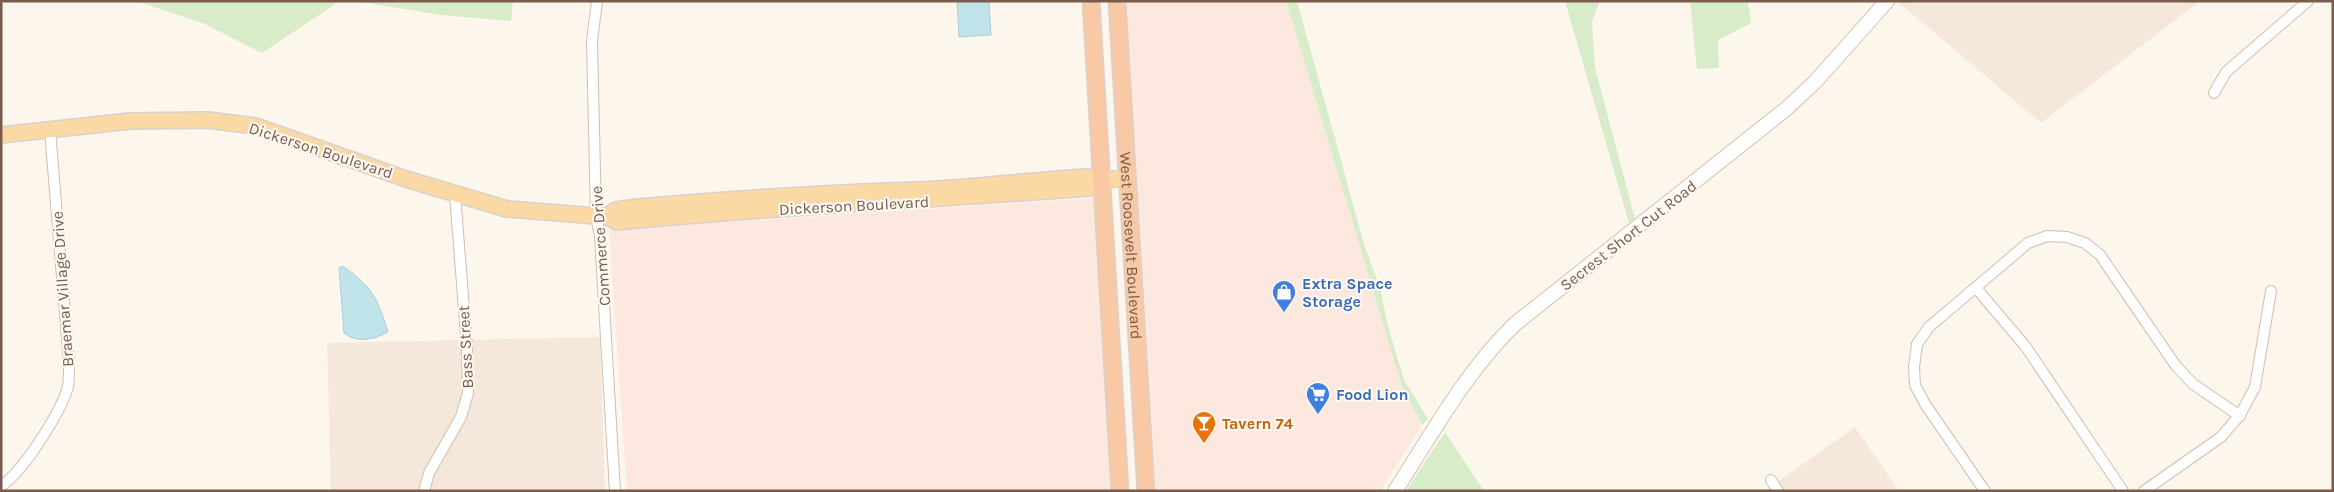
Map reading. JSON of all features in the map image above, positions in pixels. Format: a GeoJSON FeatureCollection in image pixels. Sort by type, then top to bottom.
{"type":"FeatureCollection","features":[{"type":"Feature","properties":{"kind":"highway","name":"West Roosevelt Boulevard"},"geometry":{"type":"LineString","coordinates":[[1091,1],[1120,491]]}},
{"type":"Feature","properties":{"kind":"highway","name":"West Roosevelt Boulevard"},"geometry":{"type":"LineString","coordinates":[[1117,1],[1146,491]]}},
{"type":"Feature","properties":{"kind":"main road","name":"Secrest Short Cut Road"},"geometry":{"type":"LineString","coordinates":[[1395,491],[1462,387],[1498,341],[1515,324],[1786,109],[1814,82],[1887,1]]}},
{"type":"Feature","properties":{"kind":"main road","name":"Dickerson Boulevard"},"geometry":{"type":"LineString","coordinates":[[1,135],[130,121],[198,120],[256,126],[454,194],[508,209],[601,216],[617,222],[1089,188],[1102,180]]}},
{"type":"Feature","properties":{"kind":"main road","name":"Dickerson Boulevard"},"geometry":{"type":"LineString","coordinates":[[601,216],[616,210],[638,207],[814,193],[915,190],[1088,177],[1102,180],[1127,178]]}},
{"type":"Feature","properties":{"kind":"main road"},"geometry":{"type":"LineString","coordinates":[[861,204],[872,200],[911,195],[915,190]]}},
{"type":"Feature","properties":{"kind":"street","name":"Commerce Drive"},"geometry":{"type":"LineString","coordinates":[[597,1],[592,41],[601,216],[600,236],[615,491]]}},
{"type":"Feature","properties":{"kind":"street"},"geometry":{"type":"LineString","coordinates":[[2214,93],[2226,72],[2308,1]]}},
{"type":"Feature","properties":{"kind":"street","name":"Braemar Village Drive"},"geometry":{"type":"LineString","coordinates":[[1,486],[23,466],[56,412],[68,386],[69,364],[50,130]]}},
{"type":"Feature","properties":{"kind":"street","name":"Bass Street"},"geometry":{"type":"LineString","coordinates":[[424,491],[429,473],[461,417],[468,393],[467,348],[454,194]]}},
{"type":"Feature","properties":{"kind":"street"},"geometry":{"type":"LineString","coordinates":[[1986,491],[1925,404],[1915,385],[1914,367],[1917,344],[1929,327],[2028,243],[2048,236],[2067,237],[2085,243],[2100,256],[2176,366],[2193,384],[2240,416]]}},
{"type":"Feature","properties":{"kind":"street"},"geometry":{"type":"LineString","coordinates":[[1976,288],[2026,347],[2123,491]]}},
{"type":"Feature","properties":{"kind":"street"},"geometry":{"type":"LineString","coordinates":[[2144,491],[2221,437],[2240,416],[2255,387],[2271,291]]}},
{"type":"Feature","properties":{"kind":"street"},"geometry":{"type":"LineString","coordinates":[[1771,480],[1778,491]]}},
{"type":"Feature","properties":{"kind":"shaded area"},"geometry":{"type":"Polygon","coordinates":[[[1126,1],[1286,1],[1401,384],[1422,425],[1380,491],[1156,491],[1126,1]]]}},
{"type":"Feature","properties":{"kind":"shaded area"},"geometry":{"type":"Polygon","coordinates":[[[1897,1],[2200,1],[2041,123],[1897,1]]]}},
{"type":"Feature","properties":{"kind":"shaded area"},"geometry":{"type":"Polygon","coordinates":[[[1093,198],[1114,491],[627,491],[609,230],[1093,198]]]}},
{"type":"Feature","properties":{"kind":"shaded area"},"geometry":{"type":"Polygon","coordinates":[[[600,337],[605,491],[331,491],[327,343],[600,337]]]}},
{"type":"Feature","properties":{"kind":"shaded area"},"geometry":{"type":"Polygon","coordinates":[[[1855,427],[1899,491],[1765,491],[1855,427]]]}},
{"type":"Feature","properties":{"kind":"green space"},"geometry":{"type":"Polygon","coordinates":[[[136,1],[340,1],[262,53],[205,24],[136,1]]]}},
{"type":"Feature","properties":{"kind":"green space"},"geometry":{"type":"Polygon","coordinates":[[[355,1],[513,1],[511,21],[441,15],[355,1]]]}},
{"type":"Feature","properties":{"kind":"green space"},"geometry":{"type":"Polygon","coordinates":[[[1286,1],[1297,1],[1364,244],[1380,288],[1389,330],[1404,380],[1428,419],[1422,425],[1401,384],[1286,1]]]}},
{"type":"Feature","properties":{"kind":"green space"},"geometry":{"type":"Polygon","coordinates":[[[1565,1],[1600,1],[1592,21],[1595,68],[1635,219],[1629,223],[1565,1]]]}},
{"type":"Feature","properties":{"kind":"green space"},"geometry":{"type":"Polygon","coordinates":[[[1690,1],[1748,1],[1751,23],[1718,40],[1719,68],[1697,69],[1690,1]]]}},
{"type":"Feature","properties":{"kind":"green space"},"geometry":{"type":"Polygon","coordinates":[[[1445,432],[1484,491],[1406,491],[1445,432]]]}},
{"type":"Feature","properties":{"kind":"water"},"geometry":{"type":"Polygon","coordinates":[[[957,1],[989,1],[991,35],[959,37],[957,1]]]}},
{"type":"Feature","properties":{"kind":"water"},"geometry":{"type":"Polygon","coordinates":[[[343,266],[368,287],[373,294],[381,310],[388,332],[366,339],[355,338],[344,333],[339,268],[343,266]]]}},
{"type":"Feature","properties":{"kind":"place","name":"Extra Space Storage"},"geometry":{"type":"Point","coordinates":[1284,313]}},
{"type":"Feature","properties":{"kind":"place","name":"Food Lion"},"geometry":{"type":"Point","coordinates":[1318,415]}},
{"type":"Feature","properties":{"kind":"place","name":"Tavern 74"},"geometry":{"type":"Point","coordinates":[1204,444]}}]}
